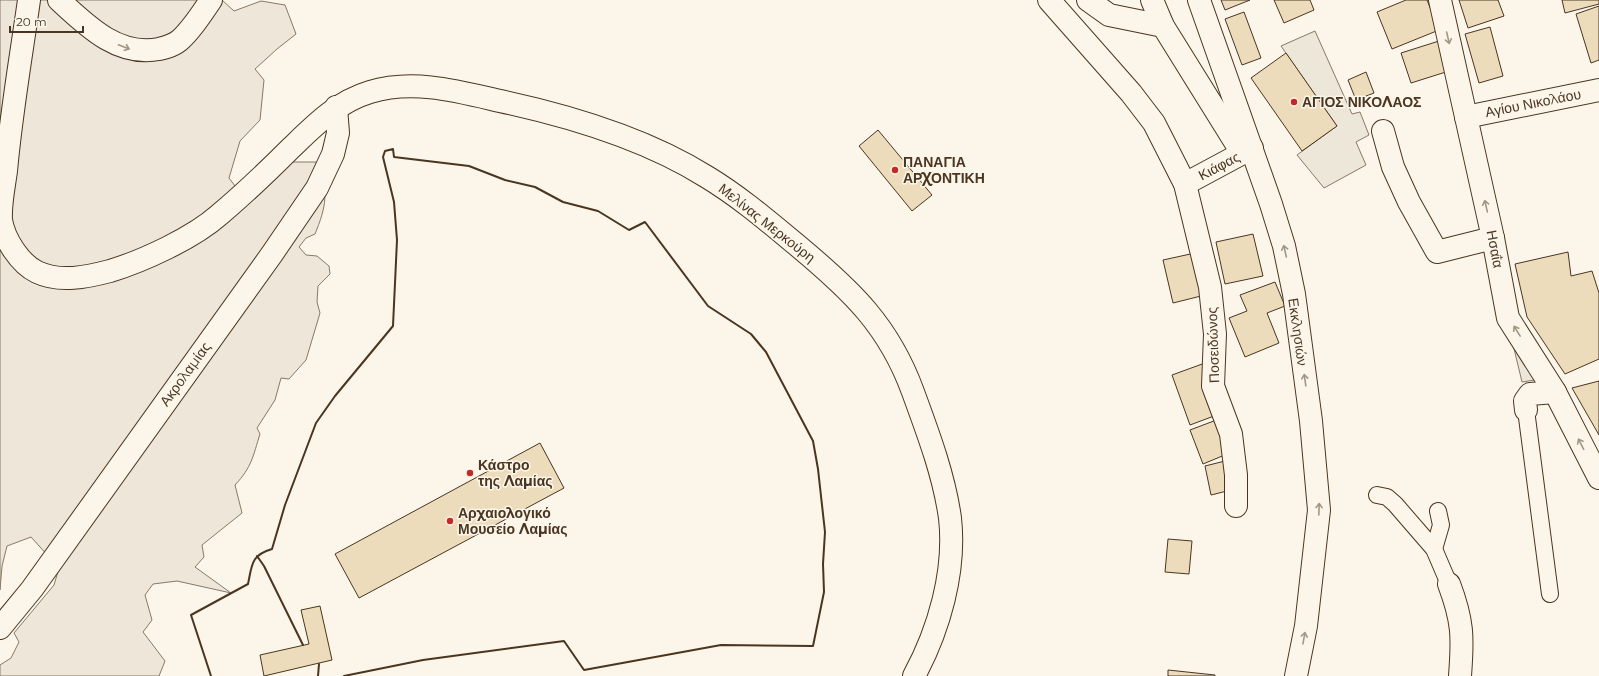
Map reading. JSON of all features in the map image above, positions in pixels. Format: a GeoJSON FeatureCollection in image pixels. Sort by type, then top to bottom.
{"type":"FeatureCollection","features":[{"type":"Feature","properties":{"kind":"street","name":"Μελίνας Μερκούρη"},"geometry":{"type":"LineString","coordinates":[[30,0],[8,143],[1,218],[6,234],[18,255],[36,272],[47,276],[66,278],[89,277],[120,268],[168,247],[212,221],[336,107],[366,93],[392,87],[413,86],[451,90],[507,102],[601,130],[652,149],[706,176],[742,200],[833,276],[872,315],[905,369],[918,404],[944,486],[950,518],[951,556],[936,627],[914,676]]}},
{"type":"Feature","properties":{"kind":"street"},"geometry":{"type":"LineString","coordinates":[[59,0],[82,22],[101,35],[125,49],[147,52],[168,47],[180,40],[211,0]]}},
{"type":"Feature","properties":{"kind":"street","name":"Ποσειδώνος"},"geometry":{"type":"LineString","coordinates":[[1049,0],[1131,93],[1154,123],[1185,184],[1210,287],[1214,334],[1214,386],[1232,434],[1236,475],[1236,506]]}},
{"type":"Feature","properties":{"kind":"street"},"geometry":{"type":"LineString","coordinates":[[1088,0],[1109,16],[1163,26]]}},
{"type":"Feature","properties":{"kind":"street"},"geometry":{"type":"LineString","coordinates":[[1152,0],[1163,26],[1247,150]]}},
{"type":"Feature","properties":{"kind":"street","name":"Εκκλησιών"},"geometry":{"type":"LineString","coordinates":[[1198,0],[1247,150],[1280,234],[1294,294],[1311,421],[1319,499],[1311,589],[1305,633],[1296,676]]}},
{"type":"Feature","properties":{"kind":"street","name":"Ησαΐα"},"geometry":{"type":"LineString","coordinates":[[1440,0],[1493,238],[1508,318],[1555,392],[1599,478]]}},
{"type":"Feature","properties":{"kind":"street","name":"Αγίου Νικολάου"},"geometry":{"type":"LineString","coordinates":[[1466,117],[1599,90]]}},
{"type":"Feature","properties":{"kind":"street","name":"Ακρολαμίας"},"geometry":{"type":"LineString","coordinates":[[0,628],[32,589],[272,254],[317,188],[333,154],[338,133],[336,107]]}},
{"type":"Feature","properties":{"kind":"street"},"geometry":{"type":"LineString","coordinates":[[1383,131],[1396,174],[1409,202],[1436,252],[1493,238]]}},
{"type":"Feature","properties":{"kind":"street","name":"Κιάφας"},"geometry":{"type":"LineString","coordinates":[[1185,184],[1247,150]]}},
{"type":"Feature","properties":{"kind":"street"},"geometry":{"type":"LineString","coordinates":[[1550,594],[1525,401],[1530,394],[1555,392]]}},
{"type":"Feature","properties":{"kind":"street"},"geometry":{"type":"LineString","coordinates":[[1377,495],[1387,497],[1395,504],[1434,549],[1449,584],[1461,621],[1463,644],[1460,676]]}},
{"type":"Feature","properties":{"kind":"street"},"geometry":{"type":"LineString","coordinates":[[1434,549],[1441,525],[1438,511]]}},
{"type":"Feature","properties":{"kind":"shaded area"},"geometry":{"type":"Polygon","coordinates":[[[0,0],[222,0],[234,11],[261,1],[285,5],[296,34],[255,69],[264,80],[260,120],[240,141],[229,178],[244,198],[292,162],[316,162],[325,190],[324,207],[315,234],[306,238],[299,247],[306,255],[317,256],[329,266],[330,274],[318,286],[317,302],[320,313],[306,360],[289,379],[281,378],[275,400],[257,428],[260,434],[249,467],[235,485],[242,513],[202,545],[204,557],[195,567],[231,593],[177,581],[153,584],[145,595],[152,620],[143,632],[165,661],[159,676],[0,676],[0,665],[11,658],[19,642],[14,633],[54,585],[59,568],[31,537],[7,546],[2,566],[0,590],[0,0]]]}},
{"type":"Feature","properties":{"kind":"shaded area"},"geometry":{"type":"Polygon","coordinates":[[[1315,31],[1352,114],[1360,112],[1369,135],[1356,142],[1366,165],[1324,188],[1297,155],[1337,126],[1281,46],[1315,31]]]}},
{"type":"Feature","properties":{"kind":"shaded area"},"geometry":{"type":"Polygon","coordinates":[[[1511,336],[1541,379],[1522,382],[1511,336]]]}},
{"type":"Feature","properties":{"kind":"building"},"geometry":{"type":"Polygon","coordinates":[[[1221,0],[1250,0],[1225,10],[1221,0]]]}},
{"type":"Feature","properties":{"kind":"building"},"geometry":{"type":"Polygon","coordinates":[[[1274,0],[1310,0],[1314,10],[1284,23],[1274,0]]]}},
{"type":"Feature","properties":{"kind":"building"},"geometry":{"type":"Polygon","coordinates":[[[1406,0],[1427,0],[1439,30],[1392,49],[1377,12],[1406,0]]]}},
{"type":"Feature","properties":{"kind":"building"},"geometry":{"type":"Polygon","coordinates":[[[1459,0],[1498,0],[1504,16],[1468,28],[1459,0]]]}},
{"type":"Feature","properties":{"kind":"building"},"geometry":{"type":"Polygon","coordinates":[[[1562,0],[1599,0],[1599,4],[1565,13],[1562,0]]]}},
{"type":"Feature","properties":{"kind":"building"},"geometry":{"type":"Polygon","coordinates":[[[1599,6],[1599,60],[1591,63],[1576,14],[1599,6]]]}},
{"type":"Feature","properties":{"kind":"building"},"geometry":{"type":"Polygon","coordinates":[[[1244,12],[1261,58],[1242,65],[1225,19],[1244,12]]]}},
{"type":"Feature","properties":{"kind":"building"},"geometry":{"type":"Polygon","coordinates":[[[1490,27],[1503,76],[1479,83],[1465,34],[1490,27]]]}},
{"type":"Feature","properties":{"kind":"building"},"geometry":{"type":"Polygon","coordinates":[[[1439,41],[1449,71],[1411,83],[1401,53],[1439,41]]]}},
{"type":"Feature","properties":{"kind":"building","name":"ΑΓΙΟΣ ΝΙΚΟΛΑΟΣ"},"geometry":{"type":"Polygon","coordinates":[[[1286,53],[1337,126],[1302,151],[1251,78],[1286,53]]]}},
{"type":"Feature","properties":{"kind":"building"},"geometry":{"type":"Polygon","coordinates":[[[1366,72],[1374,93],[1356,100],[1348,80],[1366,72]]]}},
{"type":"Feature","properties":{"kind":"building","name":"ΠΑΝΑΓΙΑ ΑΡΧΟΝΤΙΚΗ"},"geometry":{"type":"Polygon","coordinates":[[[878,130],[932,195],[912,211],[859,146],[878,130]]]}},
{"type":"Feature","properties":{"kind":"building"},"geometry":{"type":"Polygon","coordinates":[[[1253,234],[1263,276],[1225,284],[1216,242],[1253,234]]]}},
{"type":"Feature","properties":{"kind":"building"},"geometry":{"type":"Polygon","coordinates":[[[1568,252],[1571,276],[1592,271],[1599,293],[1599,359],[1565,374],[1527,317],[1515,264],[1568,252]]]}},
{"type":"Feature","properties":{"kind":"building"},"geometry":{"type":"Polygon","coordinates":[[[1195,253],[1205,295],[1173,303],[1163,260],[1195,253]]]}},
{"type":"Feature","properties":{"kind":"building"},"geometry":{"type":"Polygon","coordinates":[[[1275,282],[1285,306],[1267,313],[1279,343],[1245,357],[1229,318],[1247,311],[1240,295],[1275,282]]]}},
{"type":"Feature","properties":{"kind":"building"},"geometry":{"type":"Polygon","coordinates":[[[1205,363],[1222,413],[1190,425],[1172,375],[1205,363]]]}},
{"type":"Feature","properties":{"kind":"building"},"geometry":{"type":"Polygon","coordinates":[[[1599,381],[1599,435],[1572,388],[1599,381]]]}},
{"type":"Feature","properties":{"kind":"building"},"geometry":{"type":"Polygon","coordinates":[[[1219,419],[1232,452],[1203,464],[1190,430],[1219,419]]]}},
{"type":"Feature","properties":{"kind":"building","name":"Αρχαιολογικό Μουσείο Λαμίας"},"geometry":{"type":"Polygon","coordinates":[[[540,443],[564,488],[359,598],[335,554],[540,443]]]}},
{"type":"Feature","properties":{"kind":"building"},"geometry":{"type":"Polygon","coordinates":[[[1225,461],[1231,490],[1211,495],[1205,466],[1225,461]]]}},
{"type":"Feature","properties":{"kind":"building"},"geometry":{"type":"Polygon","coordinates":[[[1168,539],[1192,541],[1189,574],[1165,572],[1168,539]]]}},
{"type":"Feature","properties":{"kind":"building"},"geometry":{"type":"Polygon","coordinates":[[[320,606],[332,660],[264,676],[260,655],[309,644],[301,610],[320,606]]]}},
{"type":"Feature","properties":{"kind":"building"},"geometry":{"type":"Polygon","coordinates":[[[1168,670],[1215,675],[1215,676],[1168,676],[1168,670]]]}},
{"type":"Feature","properties":{"kind":"wall"},"geometry":{"type":"LineString","coordinates":[[211,676],[191,615],[248,584],[252,566],[256,558],[265,551],[272,549],[285,505],[316,423],[335,396],[393,326],[397,240],[394,202],[383,157],[385,151],[393,149],[394,157],[469,166],[505,180],[535,187],[563,202],[598,211],[629,230],[645,222],[708,306],[751,334],[766,352],[813,441],[818,469],[825,532],[823,564],[824,592],[813,646],[721,645],[584,670],[564,641],[423,660],[344,676]]}},
{"type":"Feature","properties":{"kind":"wall"},"geometry":{"type":"LineString","coordinates":[[257,556],[264,566],[303,645]]}},
{"type":"Feature","properties":{"kind":"wall"},"geometry":{"type":"LineString","coordinates":[[318,676],[319,664]]}},
{"type":"Feature","properties":{"kind":"place","name":"ΑΓΙΟΣ ΝΙΚΟΛΑΟΣ"},"geometry":{"type":"Point","coordinates":[1294,102]}},
{"type":"Feature","properties":{"kind":"place","name":"ΠΑΝΑΓΙΑ ΑΡΧΟΝΤΙΚΗ"},"geometry":{"type":"Point","coordinates":[895,170]}},
{"type":"Feature","properties":{"kind":"place","name":"Κάστρο της Λαμίας"},"geometry":{"type":"Point","coordinates":[470,473]}},
{"type":"Feature","properties":{"kind":"place","name":"Αρχαιολογικό Μουσείο Λαμίας"},"geometry":{"type":"Point","coordinates":[450,521]}}]}
